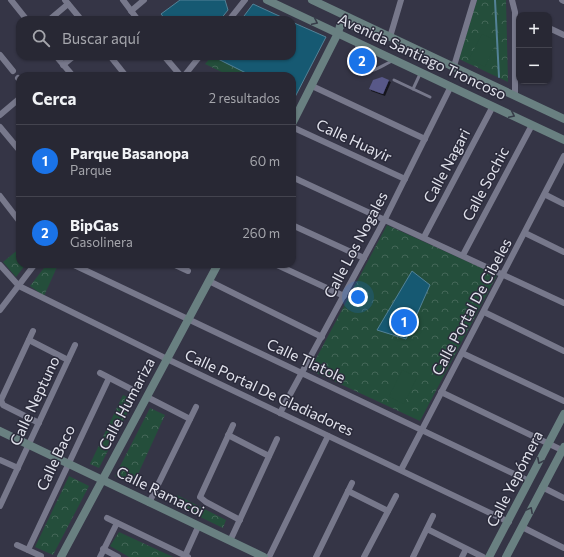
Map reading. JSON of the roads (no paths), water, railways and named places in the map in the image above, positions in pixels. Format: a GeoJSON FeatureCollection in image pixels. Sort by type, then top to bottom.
{"type":"FeatureCollection","features":[{"type":"Feature","properties":{"kind":"main road","name":"Avenida Santiago Troncoso"},"geometry":{"type":"LineString","coordinates":[[267,0],[564,140]]}},
{"type":"Feature","properties":{"kind":"main road","name":"Avenida Santiago Troncoso"},"geometry":{"type":"LineString","coordinates":[[312,0],[324,3],[390,37],[564,119]]}},
{"type":"Feature","properties":{"kind":"main road"},"geometry":{"type":"LineString","coordinates":[[296,116],[338,33],[341,24],[346,23],[395,42],[403,43]]}},
{"type":"Feature","properties":{"kind":"main road","name":"Calle Humariza"},"geometry":{"type":"LineString","coordinates":[[61,557],[216,268]]}},
{"type":"Feature","properties":{"kind":"main road","name":"Calle Yepómera"},"geometry":{"type":"LineString","coordinates":[[489,557],[509,522],[564,414]]}},
{"type":"Feature","properties":{"kind":"main road","name":"Calle Ramacoi"},"geometry":{"type":"LineString","coordinates":[[0,431],[264,557]]}},
{"type":"Feature","properties":{"kind":"main road","name":"Calle Yepómera"},"geometry":{"type":"LineString","coordinates":[[506,557],[542,487],[564,449]]}},
{"type":"Feature","properties":{"kind":"street"},"geometry":{"type":"LineString","coordinates":[[11,0],[24,16]]}},
{"type":"Feature","properties":{"kind":"street"},"geometry":{"type":"LineString","coordinates":[[123,0],[135,16]]}},
{"type":"Feature","properties":{"kind":"street"},"geometry":{"type":"LineString","coordinates":[[131,11],[144,0]]}},
{"type":"Feature","properties":{"kind":"street"},"geometry":{"type":"LineString","coordinates":[[232,16],[245,0]]}},
{"type":"Feature","properties":{"kind":"street"},"geometry":{"type":"LineString","coordinates":[[390,37],[401,0]]}},
{"type":"Feature","properties":{"kind":"street"},"geometry":{"type":"LineString","coordinates":[[454,66],[474,0]]}},
{"type":"Feature","properties":{"kind":"street"},"geometry":{"type":"LineString","coordinates":[[512,0],[515,12],[515,95]]}},
{"type":"Feature","properties":{"kind":"street"},"geometry":{"type":"LineString","coordinates":[[53,16],[67,2],[78,16]]}},
{"type":"Feature","properties":{"kind":"street"},"geometry":{"type":"LineString","coordinates":[[552,29],[564,35]]}},
{"type":"Feature","properties":{"kind":"street"},"geometry":{"type":"LineString","coordinates":[[1,57],[13,71]]}},
{"type":"Feature","properties":{"kind":"street"},"geometry":{"type":"LineString","coordinates":[[60,60],[69,72]]}},
{"type":"Feature","properties":{"kind":"street"},"geometry":{"type":"LineString","coordinates":[[63,64],[68,60]]}},
{"type":"Feature","properties":{"kind":"street"},"geometry":{"type":"LineString","coordinates":[[113,60],[123,72]]}},
{"type":"Feature","properties":{"kind":"street"},"geometry":{"type":"LineString","coordinates":[[167,60],[178,72]]}},
{"type":"Feature","properties":{"kind":"street"},"geometry":{"type":"LineString","coordinates":[[187,72],[197,60]]}},
{"type":"Feature","properties":{"kind":"street"},"geometry":{"type":"LineString","coordinates":[[312,86],[425,139]]}},
{"type":"Feature","properties":{"kind":"street","name":"Calle Los Nogales"},"geometry":{"type":"LineString","coordinates":[[280,413],[385,219],[451,86]]}},
{"type":"Feature","properties":{"kind":"street"},"geometry":{"type":"LineString","coordinates":[[0,114],[16,101]]}},
{"type":"Feature","properties":{"kind":"street","name":"Calle Nagari"},"geometry":{"type":"LineString","coordinates":[[424,237],[493,106]]}},
{"type":"Feature","properties":{"kind":"street","name":"Calle Sochic"},"geometry":{"type":"LineString","coordinates":[[463,255],[532,125]]}},
{"type":"Feature","properties":{"kind":"street"},"geometry":{"type":"LineString","coordinates":[[0,127],[16,147]]}},
{"type":"Feature","properties":{"kind":"street","name":"Calle Huayir"},"geometry":{"type":"LineString","coordinates":[[296,129],[405,179]]}},
{"type":"Feature","properties":{"kind":"street","name":"Calle Portal De Cibeles"},"geometry":{"type":"LineString","coordinates":[[401,470],[546,195],[564,156]]}},
{"type":"Feature","properties":{"kind":"street"},"geometry":{"type":"LineString","coordinates":[[296,179],[504,273],[564,302]]}},
{"type":"Feature","properties":{"kind":"street"},"geometry":{"type":"LineString","coordinates":[[546,195],[564,204]]}},
{"type":"Feature","properties":{"kind":"street"},"geometry":{"type":"LineString","coordinates":[[0,196],[16,217]]}},
{"type":"Feature","properties":{"kind":"street"},"geometry":{"type":"LineString","coordinates":[[296,227],[364,258]]}},
{"type":"Feature","properties":{"kind":"street"},"geometry":{"type":"LineString","coordinates":[[526,233],[564,252]]}},
{"type":"Feature","properties":{"kind":"street"},"geometry":{"type":"LineString","coordinates":[[0,265],[19,286]]}},
{"type":"Feature","properties":{"kind":"street"},"geometry":{"type":"LineString","coordinates":[[0,310],[32,268]]}},
{"type":"Feature","properties":{"kind":"street","name":"Calle Tlatole"},"geometry":{"type":"LineString","coordinates":[[80,268],[529,481]]}},
{"type":"Feature","properties":{"kind":"street"},"geometry":{"type":"LineString","coordinates":[[182,268],[188,271]]}},
{"type":"Feature","properties":{"kind":"street"},"geometry":{"type":"LineString","coordinates":[[284,268],[344,296]]}},
{"type":"Feature","properties":{"kind":"street"},"geometry":{"type":"LineString","coordinates":[[209,281],[322,337]]}},
{"type":"Feature","properties":{"kind":"street","name":"Calle Portal De Gladiadores"},"geometry":{"type":"LineString","coordinates":[[19,286],[167,359],[509,522]]}},
{"type":"Feature","properties":{"kind":"street"},"geometry":{"type":"LineString","coordinates":[[484,312],[564,351]]}},
{"type":"Feature","properties":{"kind":"street"},"geometry":{"type":"LineString","coordinates":[[33,332],[2,397],[1,403],[39,422]]}},
{"type":"Feature","properties":{"kind":"street"},"geometry":{"type":"LineString","coordinates":[[29,340],[68,360]]}},
{"type":"Feature","properties":{"kind":"street","name":"Calle Neptuno"},"geometry":{"type":"LineString","coordinates":[[0,506],[76,345]]}},
{"type":"Feature","properties":{"kind":"street"},"geometry":{"type":"LineString","coordinates":[[462,353],[564,401]]}},
{"type":"Feature","properties":{"kind":"street"},"geometry":{"type":"LineString","coordinates":[[100,373],[131,390]]}},
{"type":"Feature","properties":{"kind":"street","name":"Calle Baco"},"geometry":{"type":"LineString","coordinates":[[28,550],[109,378]]}},
{"type":"Feature","properties":{"kind":"street"},"geometry":{"type":"LineString","coordinates":[[441,392],[564,449]]}},
{"type":"Feature","properties":{"kind":"street"},"geometry":{"type":"LineString","coordinates":[[147,397],[190,419]]}},
{"type":"Feature","properties":{"kind":"street"},"geometry":{"type":"LineString","coordinates":[[149,503],[196,407]]}},
{"type":"Feature","properties":{"kind":"street"},"geometry":{"type":"LineString","coordinates":[[233,425],[200,497],[240,520]]}},
{"type":"Feature","properties":{"kind":"street"},"geometry":{"type":"LineString","coordinates":[[228,435],[269,456]]}},
{"type":"Feature","properties":{"kind":"street"},"geometry":{"type":"LineString","coordinates":[[269,557],[328,436]]}},
{"type":"Feature","properties":{"kind":"street"},"geometry":{"type":"LineString","coordinates":[[230,541],[277,439]]}},
{"type":"Feature","properties":{"kind":"street","name":"Calle Neptuno"},"geometry":{"type":"LineString","coordinates":[[0,460],[18,468]]}},
{"type":"Feature","properties":{"kind":"street"},"geometry":{"type":"LineString","coordinates":[[324,557],[317,555],[352,483]]}},
{"type":"Feature","properties":{"kind":"street"},"geometry":{"type":"LineString","coordinates":[[542,487],[564,498]]}},
{"type":"Feature","properties":{"kind":"street"},"geometry":{"type":"LineString","coordinates":[[348,491],[388,511]]}},
{"type":"Feature","properties":{"kind":"street"},"geometry":{"type":"LineString","coordinates":[[364,557],[396,496]]}},
{"type":"Feature","properties":{"kind":"street"},"geometry":{"type":"LineString","coordinates":[[413,557],[433,516]]}},
{"type":"Feature","properties":{"kind":"street"},"geometry":{"type":"LineString","coordinates":[[107,518],[186,556],[198,526]]}},
{"type":"Feature","properties":{"kind":"street"},"geometry":{"type":"LineString","coordinates":[[100,557],[117,523]]}},
{"type":"Feature","properties":{"kind":"street"},"geometry":{"type":"LineString","coordinates":[[522,527],[564,548]]}},
{"type":"Feature","properties":{"kind":"street"},"geometry":{"type":"LineString","coordinates":[[427,529],[483,557]]}},
{"type":"Feature","properties":{"kind":"street"},"geometry":{"type":"LineString","coordinates":[[17,545],[41,556]]}},
{"type":"Feature","properties":{"kind":"street"},"geometry":{"type":"LineString","coordinates":[[104,549],[118,557]]}},
{"type":"Feature","properties":{"kind":"street"},"geometry":{"type":"LineString","coordinates":[[462,557],[466,549]]}},
{"type":"Feature","properties":{"kind":"lane"},"geometry":{"type":"LineString","coordinates":[[358,42],[351,65],[362,72],[370,72],[395,60]]}},
{"type":"Feature","properties":{"kind":"lane"},"geometry":{"type":"LineString","coordinates":[[413,89],[421,72]]}},
{"type":"Feature","properties":{"kind":"lane"},"geometry":{"type":"LineString","coordinates":[[394,80],[430,97]]}},
{"type":"Feature","properties":{"kind":"water"},"geometry":{"type":"Polygon","coordinates":[[[180,0],[225,0],[228,10],[223,16],[163,16],[161,14],[180,0]]]}},
{"type":"Feature","properties":{"kind":"water"},"geometry":{"type":"Polygon","coordinates":[[[253,4],[279,16],[244,16],[253,4]]]}},
{"type":"Feature","properties":{"kind":"water"},"geometry":{"type":"Polygon","coordinates":[[[296,24],[326,37],[296,95],[296,72],[244,72],[220,60],[296,60],[296,24]]]}},
{"type":"Feature","properties":{"kind":"water"},"geometry":{"type":"Polygon","coordinates":[[[412,271],[430,285],[406,339],[377,330],[412,271]]]}},
{"type":"Feature","properties":{"kind":"waterway"},"geometry":{"type":"LineString","coordinates":[[495,0],[499,77]]}},
{"type":"Feature","properties":{"kind":"place","name":"BipGas"},"geometry":{"type":"Point","coordinates":[362,61]}},
{"type":"Feature","properties":{"kind":"place","name":"Parque Basanopa"},"geometry":{"type":"Point","coordinates":[404,322]}}]}
